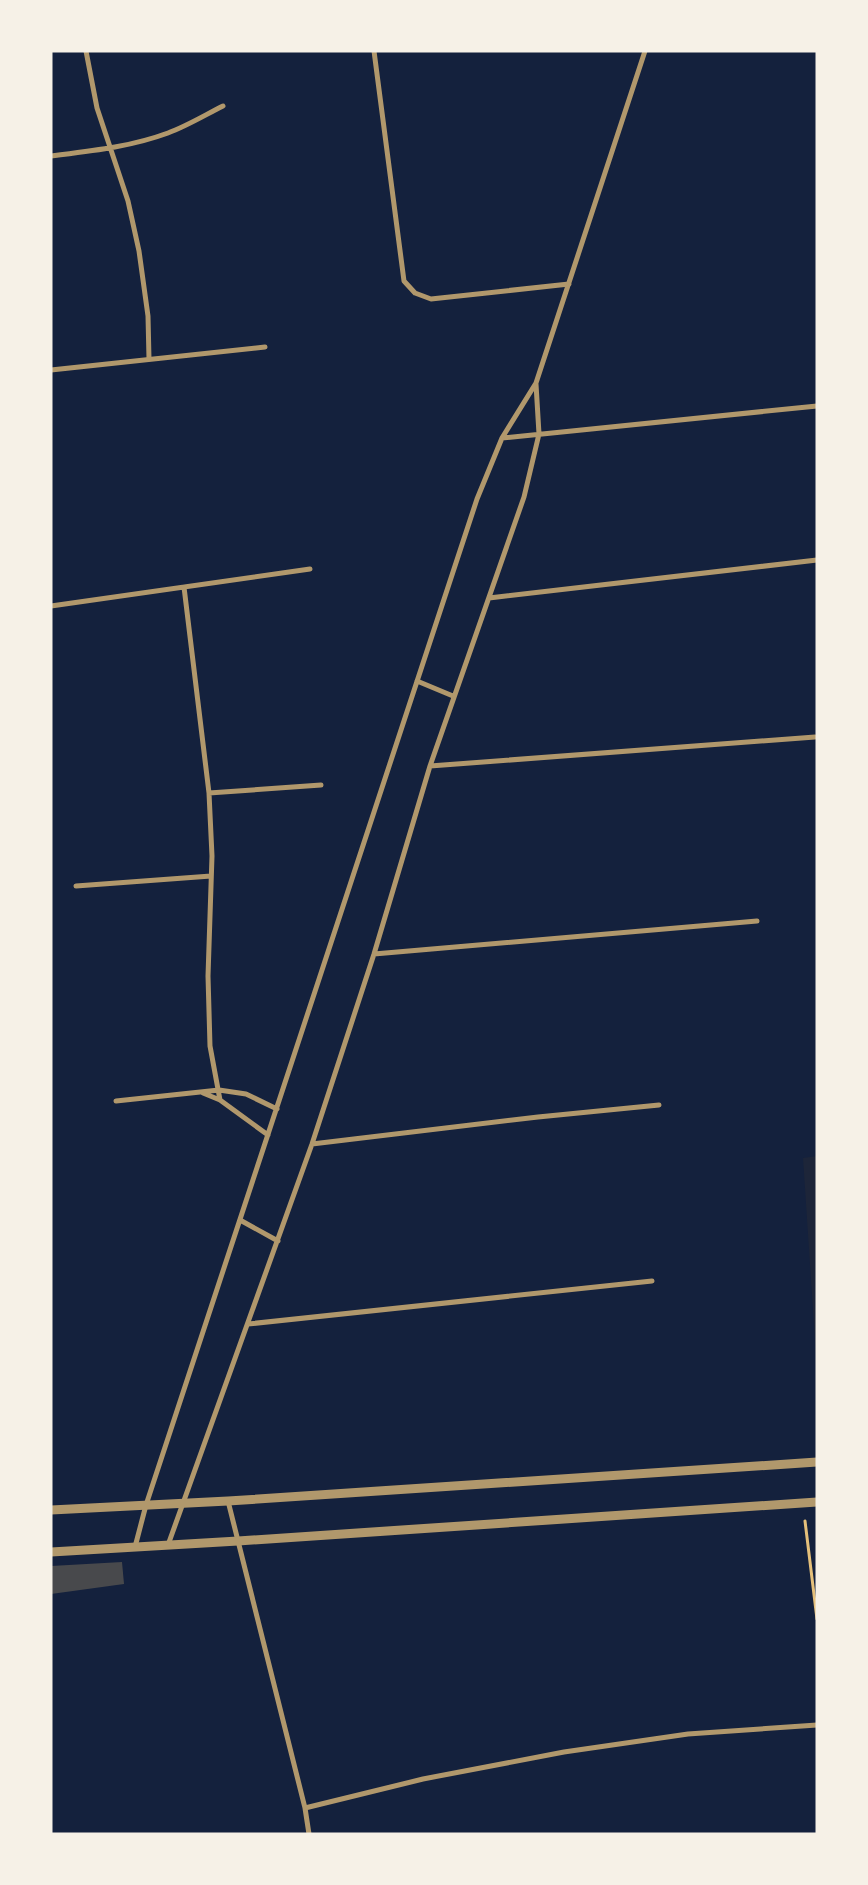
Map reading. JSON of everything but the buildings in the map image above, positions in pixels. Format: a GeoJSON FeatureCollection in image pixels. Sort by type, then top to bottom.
{"type":"FeatureCollection","features":[{"type":"Feature","properties":{"kind":"street"},"geometry":{"type":"LineString","coordinates":[[86,51],[97,108],[128,201],[139,251],[148,316],[149,359]]}},
{"type":"Feature","properties":{"kind":"street"},"geometry":{"type":"LineString","coordinates":[[374,51],[404,281],[415,293],[431,298],[569,284]]}},
{"type":"Feature","properties":{"kind":"street"},"geometry":{"type":"LineString","coordinates":[[135,1548],[146,1505],[477,499],[502,438],[536,383],[645,51]]}},
{"type":"Feature","properties":{"kind":"street"},"geometry":{"type":"LineString","coordinates":[[51,156],[142,142],[169,133],[223,106]]}},
{"type":"Feature","properties":{"kind":"street"},"geometry":{"type":"LineString","coordinates":[[51,370],[265,347]]}},
{"type":"Feature","properties":{"kind":"street"},"geometry":{"type":"LineString","coordinates":[[168,1546],[312,1144],[374,954],[430,766],[524,496],[539,434],[536,383]]}},
{"type":"Feature","properties":{"kind":"street"},"geometry":{"type":"LineString","coordinates":[[502,438],[817,406]]}},
{"type":"Feature","properties":{"kind":"street"},"geometry":{"type":"LineString","coordinates":[[490,598],[817,560]]}},
{"type":"Feature","properties":{"kind":"street"},"geometry":{"type":"LineString","coordinates":[[51,606],[310,569]]}},
{"type":"Feature","properties":{"kind":"street"},"geometry":{"type":"LineString","coordinates":[[184,587],[210,792],[212,827],[208,976],[210,1046],[220,1100]]}},
{"type":"Feature","properties":{"kind":"street"},"geometry":{"type":"LineString","coordinates":[[417,681],[453,696]]}},
{"type":"Feature","properties":{"kind":"street"},"geometry":{"type":"LineString","coordinates":[[430,766],[815,737]]}},
{"type":"Feature","properties":{"kind":"street"},"geometry":{"type":"LineString","coordinates":[[210,792],[321,784]]}},
{"type":"Feature","properties":{"kind":"street"},"geometry":{"type":"LineString","coordinates":[[76,886],[211,876]]}},
{"type":"Feature","properties":{"kind":"street"},"geometry":{"type":"LineString","coordinates":[[374,954],[756,921]]}},
{"type":"Feature","properties":{"kind":"street"},"geometry":{"type":"LineString","coordinates":[[116,1101],[219,1090],[246,1094],[277,1109]]}},
{"type":"Feature","properties":{"kind":"street"},"geometry":{"type":"LineString","coordinates":[[200,1092],[220,1100],[268,1135]]}},
{"type":"Feature","properties":{"kind":"street"},"geometry":{"type":"LineString","coordinates":[[312,1144],[538,1117],[659,1105]]}},
{"type":"Feature","properties":{"kind":"street"},"geometry":{"type":"LineString","coordinates":[[240,1220],[278,1241]]}},
{"type":"Feature","properties":{"kind":"street"},"geometry":{"type":"LineString","coordinates":[[248,1324],[652,1281]]}},
{"type":"Feature","properties":{"kind":"street"},"geometry":{"type":"LineString","coordinates":[[51,1510],[182,1504],[817,1462]]}},
{"type":"Feature","properties":{"kind":"street"},"geometry":{"type":"LineString","coordinates":[[228,1501],[305,1808],[309,1834]]}},
{"type":"Feature","properties":{"kind":"street"},"geometry":{"type":"LineString","coordinates":[[51,1552],[168,1546],[817,1502]]}},
{"type":"Feature","properties":{"kind":"street"},"geometry":{"type":"LineString","coordinates":[[305,1808],[423,1779],[564,1752],[688,1734],[817,1725]]}},
{"type":"Feature","properties":{"kind":"path"},"geometry":{"type":"LineString","coordinates":[[802,1503],[817,1619]]}},
{"type":"Feature","properties":{"kind":"shaded area"},"geometry":{"type":"Polygon","coordinates":[[[817,1156],[817,1371],[803,1158],[817,1156]]]}}]}
